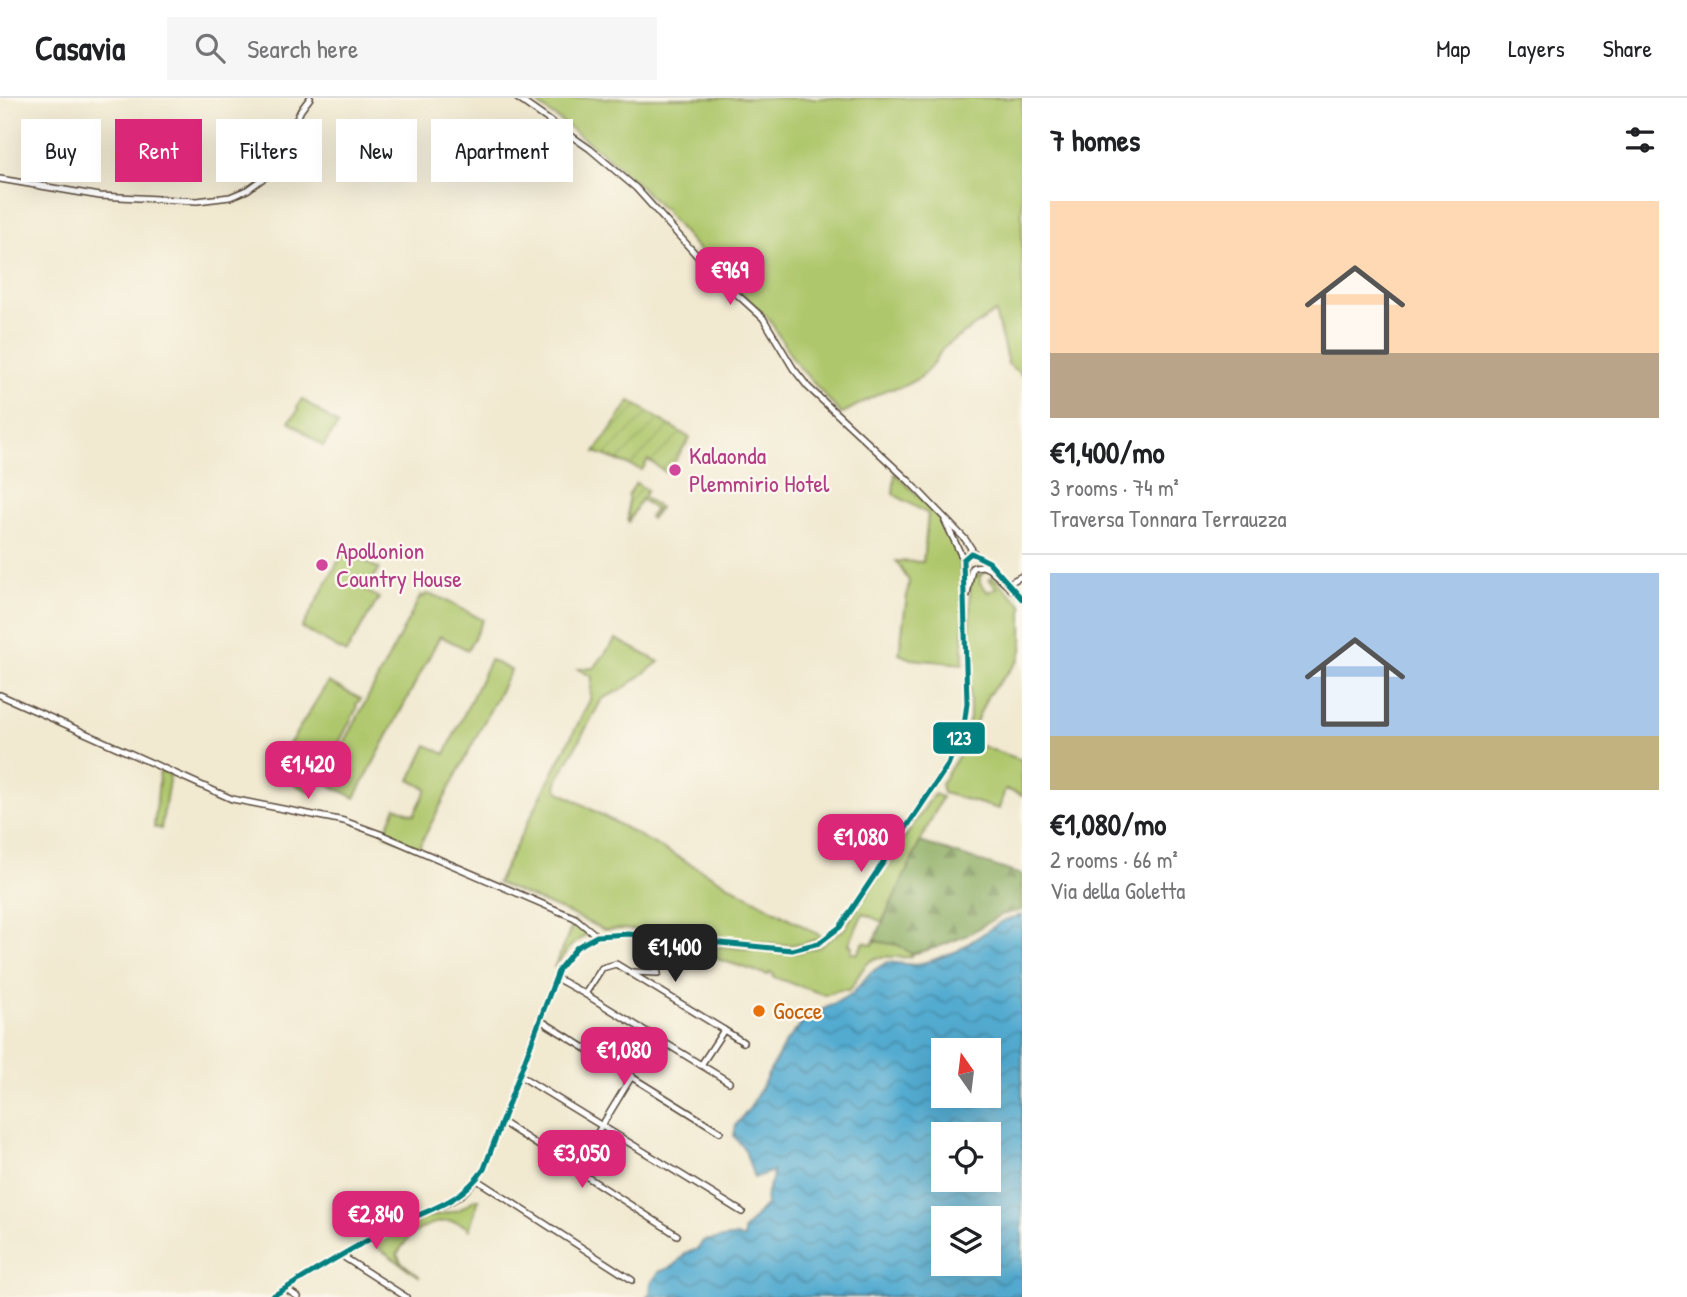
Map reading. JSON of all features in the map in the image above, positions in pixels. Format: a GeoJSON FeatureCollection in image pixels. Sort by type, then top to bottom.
{"type":"FeatureCollection","features":[{"type":"Feature","properties":{"kind":"street"},"geometry":{"type":"LineString","coordinates":[[0,179],[100,196],[197,201],[230,198],[265,177],[310,98]]}},
{"type":"Feature","properties":{"kind":"street"},"geometry":{"type":"LineString","coordinates":[[517,98],[533,104],[636,188],[709,269],[763,318],[793,368],[808,387],[909,481],[965,539],[976,556],[977,564],[973,567],[965,605]]}},
{"type":"Feature","properties":{"kind":"street"},"geometry":{"type":"LineString","coordinates":[[271,1297],[402,1222],[447,1205],[477,1180],[502,1122],[559,969],[584,941],[597,936],[653,936],[792,950],[813,946],[840,927],[956,749],[964,726],[967,703],[963,562],[956,540],[941,515]]}},
{"type":"Feature","properties":{"kind":"street"},"geometry":{"type":"LineString","coordinates":[[963,562],[969,553],[976,556],[989,562],[1000,578]]}},
{"type":"Feature","properties":{"kind":"street"},"geometry":{"type":"LineString","coordinates":[[963,562],[973,567],[986,567],[1022,599]]}},
{"type":"Feature","properties":{"kind":"street"},"geometry":{"type":"LineString","coordinates":[[1007,584],[1022,576]]}},
{"type":"Feature","properties":{"kind":"street"},"geometry":{"type":"LineString","coordinates":[[0,695],[232,799],[344,821],[380,834],[576,918],[597,936]]}},
{"type":"Feature","properties":{"kind":"street"},"geometry":{"type":"LineString","coordinates":[[585,994],[599,971],[606,965],[616,964],[743,1042]]}},
{"type":"Feature","properties":{"kind":"street"},"geometry":{"type":"LineString","coordinates":[[629,972],[658,973]]}},
{"type":"Feature","properties":{"kind":"street"},"geometry":{"type":"LineString","coordinates":[[556,978],[729,1082]]}},
{"type":"Feature","properties":{"kind":"street"},"geometry":{"type":"LineString","coordinates":[[540,1020],[720,1132]]}},
{"type":"Feature","properties":{"kind":"street"},"geometry":{"type":"LineString","coordinates":[[701,1065],[724,1030]]}},
{"type":"Feature","properties":{"kind":"street"},"geometry":{"type":"LineString","coordinates":[[519,1075],[742,1212]]}},
{"type":"Feature","properties":{"kind":"street"},"geometry":{"type":"LineString","coordinates":[[575,1170],[632,1076]]}},
{"type":"Feature","properties":{"kind":"street"},"geometry":{"type":"LineString","coordinates":[[502,1122],[677,1235]]}},
{"type":"Feature","properties":{"kind":"street"},"geometry":{"type":"LineString","coordinates":[[477,1180],[632,1280]]}},
{"type":"Feature","properties":{"kind":"street"},"geometry":{"type":"LineString","coordinates":[[342,1256],[406,1297]]}},
{"type":"Feature","properties":{"kind":"street"},"geometry":{"type":"LineString","coordinates":[[286,1289],[298,1297]]}},
{"type":"Feature","properties":{"kind":"green space"},"geometry":{"type":"Polygon","coordinates":[[[540,98],[1022,98],[1022,375],[1008,364],[995,312],[943,348],[921,377],[902,387],[886,390],[841,414],[794,361],[769,319],[718,272],[667,214],[665,208],[661,208],[633,180],[573,131],[573,119],[557,119],[539,105],[540,98]]]}},
{"type":"Feature","properties":{"kind":"green space"},"geometry":{"type":"Polygon","coordinates":[[[302,399],[338,425],[323,446],[289,421],[298,411],[297,407],[302,399]]]}},
{"type":"Feature","properties":{"kind":"green space"},"geometry":{"type":"Polygon","coordinates":[[[630,401],[690,438],[667,473],[648,460],[642,470],[595,452],[630,401]]]}},
{"type":"Feature","properties":{"kind":"green space"},"geometry":{"type":"Polygon","coordinates":[[[895,473],[925,502],[951,536],[961,571],[963,590],[963,664],[911,659],[899,654],[909,581],[896,561],[923,562],[928,514],[893,494],[895,473]]]}},
{"type":"Feature","properties":{"kind":"green space"},"geometry":{"type":"Polygon","coordinates":[[[636,483],[647,490],[643,497],[660,508],[651,519],[649,517],[655,510],[641,499],[628,523],[628,496],[636,483]]]}},
{"type":"Feature","properties":{"kind":"green space"},"geometry":{"type":"Polygon","coordinates":[[[344,551],[379,569],[365,590],[379,598],[346,653],[302,628],[344,551]]]}},
{"type":"Feature","properties":{"kind":"green space"},"geometry":{"type":"Polygon","coordinates":[[[985,571],[980,576],[980,583],[988,592],[997,588],[989,579],[993,577],[1022,605],[1022,650],[1018,661],[988,695],[970,735],[970,742],[1022,760],[1022,795],[1005,789],[999,809],[943,793],[941,784],[959,755],[970,718],[970,582],[973,572],[976,576],[985,571]]]}},
{"type":"Feature","properties":{"kind":"green space"},"geometry":{"type":"Polygon","coordinates":[[[426,594],[439,597],[483,620],[468,650],[440,636],[355,798],[324,782],[421,595],[424,597],[426,594]]]}},
{"type":"Feature","properties":{"kind":"green space"},"geometry":{"type":"Polygon","coordinates":[[[616,639],[659,662],[623,689],[602,699],[558,779],[558,791],[823,937],[802,944],[781,945],[626,929],[604,930],[497,883],[590,700],[592,677],[578,669],[594,668],[616,639]]]}},
{"type":"Feature","properties":{"kind":"green space"},"geometry":{"type":"Polygon","coordinates":[[[490,660],[511,670],[418,849],[384,834],[396,807],[414,815],[427,789],[410,780],[427,745],[445,754],[490,660]]]}},
{"type":"Feature","properties":{"kind":"green space"},"geometry":{"type":"Polygon","coordinates":[[[328,682],[361,699],[356,704],[357,708],[313,793],[271,773],[328,682]]]}},
{"type":"Feature","properties":{"kind":"green space"},"geometry":{"type":"Polygon","coordinates":[[[160,771],[170,774],[161,829],[154,827],[160,771]]]}},
{"type":"Feature","properties":{"kind":"green space"},"geometry":{"type":"Polygon","coordinates":[[[934,794],[942,797],[882,922],[863,913],[849,944],[852,946],[851,952],[857,954],[864,942],[873,945],[874,941],[898,945],[912,954],[910,957],[875,958],[862,969],[850,990],[839,990],[825,995],[773,977],[774,974],[770,972],[768,975],[670,944],[671,941],[784,953],[819,947],[844,929],[934,794]]]}},
{"type":"Feature","properties":{"kind":"green space"},"geometry":{"type":"Polygon","coordinates":[[[920,842],[1022,875],[1022,910],[1001,915],[965,936],[938,947],[912,954],[898,945],[874,941],[920,842]]]}},
{"type":"Feature","properties":{"kind":"green space"},"geometry":{"type":"Polygon","coordinates":[[[574,921],[587,934],[571,946],[554,968],[574,921]]]}},
{"type":"Feature","properties":{"kind":"green space"},"geometry":{"type":"Polygon","coordinates":[[[479,1199],[469,1230],[464,1225],[451,1221],[436,1223],[413,1234],[401,1248],[397,1254],[401,1262],[420,1277],[375,1246],[377,1240],[420,1219],[459,1210],[479,1199]]]}},
{"type":"Feature","properties":{"kind":"water"},"geometry":{"type":"Polygon","coordinates":[[[1022,915],[1022,1297],[646,1297],[650,1295],[651,1283],[659,1272],[674,1266],[686,1253],[698,1249],[703,1241],[738,1236],[744,1238],[744,1230],[766,1205],[773,1171],[754,1178],[745,1150],[734,1136],[736,1125],[750,1108],[785,1043],[807,1018],[852,994],[870,973],[887,962],[915,965],[957,951],[1001,922],[1022,915]]]}},
{"type":"Feature","properties":{"kind":"transit line","name":"123"},"geometry":{"type":"LineString","coordinates":[[271,1297],[344,1253],[452,1199],[474,1181],[484,1169],[559,969],[577,947],[597,936],[628,934],[792,950],[819,943],[840,927],[948,765],[964,726],[967,703],[963,560],[971,553],[989,562],[1022,599]]}},
{"type":"Feature","properties":{"kind":"place","name":"Kalaonda Plemmirio Hotel"},"geometry":{"type":"Point","coordinates":[675,470]}},
{"type":"Feature","properties":{"kind":"place","name":"Apollonion Country House"},"geometry":{"type":"Point","coordinates":[322,565]}},
{"type":"Feature","properties":{"kind":"place","name":"Gocce"},"geometry":{"type":"Point","coordinates":[759,1011]}}]}
